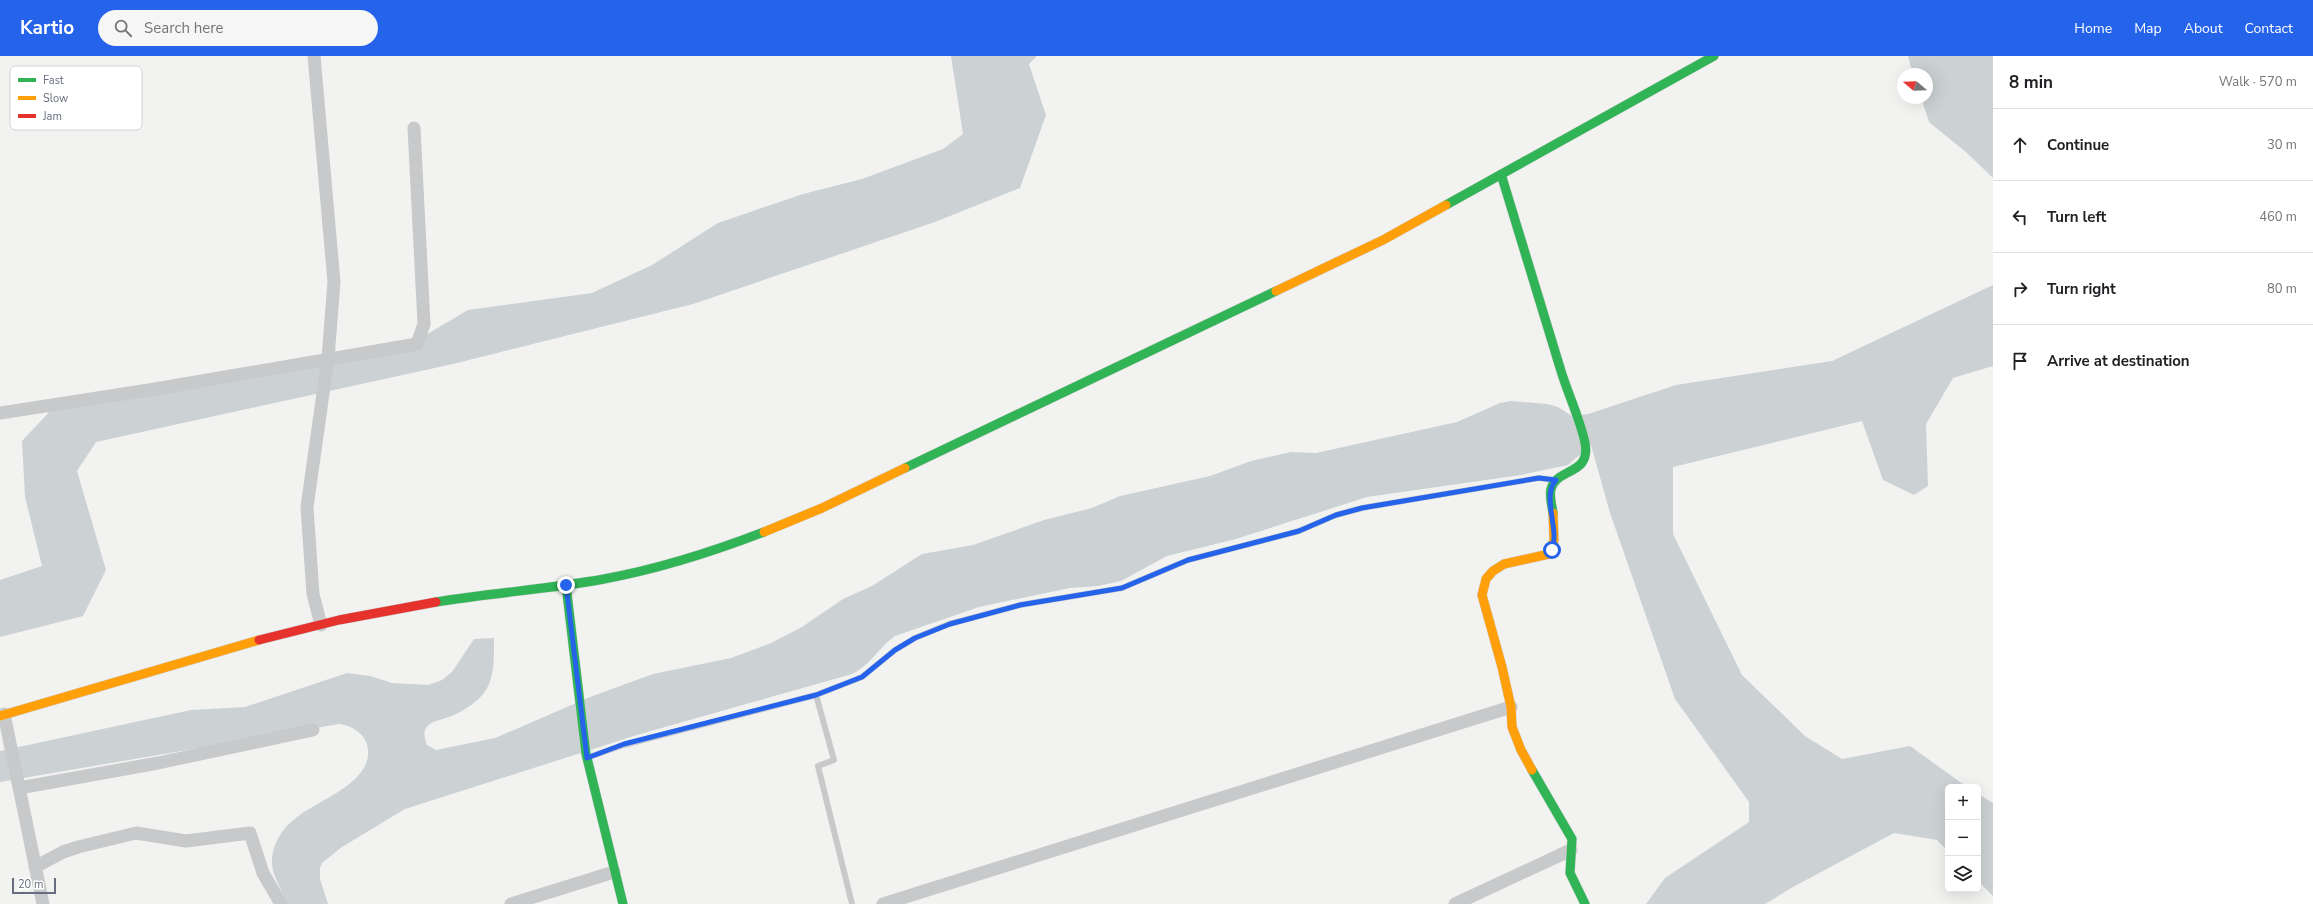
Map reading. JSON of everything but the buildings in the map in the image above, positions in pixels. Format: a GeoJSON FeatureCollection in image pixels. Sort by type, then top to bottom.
{"type":"FeatureCollection","features":[{"type":"Feature","properties":{"kind":"main road"},"geometry":{"type":"LineString","coordinates":[[2,715],[235,647],[321,625],[430,603],[566,585],[648,570],[691,559],[738,543],[822,508],[1376,244],[1714,56]]}},
{"type":"Feature","properties":{"kind":"main road"},"geometry":{"type":"LineString","coordinates":[[1501,174],[1567,391],[1585,443],[1585,457],[1580,467],[1556,480],[1550,491],[1555,539],[1552,550],[1549,554],[1504,564],[1486,579],[1482,590],[1511,707],[1512,727],[1521,750],[1572,839],[1570,873],[1584,904]]}},
{"type":"Feature","properties":{"kind":"main road"},"geometry":{"type":"LineString","coordinates":[[566,585],[587,756],[623,904]]}},
{"type":"Feature","properties":{"kind":"street"},"geometry":{"type":"LineString","coordinates":[[314,56],[334,282],[328,358],[308,507],[313,594],[321,625]]}},
{"type":"Feature","properties":{"kind":"street"},"geometry":{"type":"LineString","coordinates":[[0,413],[149,390],[328,358],[417,344],[424,324],[414,128]]}},
{"type":"Feature","properties":{"kind":"street"},"geometry":{"type":"LineString","coordinates":[[883,904],[1511,707]]}},
{"type":"Feature","properties":{"kind":"street"},"geometry":{"type":"LineString","coordinates":[[2,715],[10,746],[43,904]]}},
{"type":"Feature","properties":{"kind":"street"},"geometry":{"type":"LineString","coordinates":[[18,784],[158,763],[313,730]]}},
{"type":"Feature","properties":{"kind":"street"},"geometry":{"type":"LineString","coordinates":[[35,867],[78,846],[136,833],[186,841],[250,833],[263,872],[281,904]]}},
{"type":"Feature","properties":{"kind":"street"},"geometry":{"type":"LineString","coordinates":[[1455,904],[1571,850]]}},
{"type":"Feature","properties":{"kind":"street"},"geometry":{"type":"LineString","coordinates":[[511,904],[614,872]]}},
{"type":"Feature","properties":{"kind":"lane"},"geometry":{"type":"LineString","coordinates":[[587,756],[624,744],[816,695],[862,677],[895,650],[915,638],[972,617],[1020,605],[1122,588],[1188,560],[1299,531],[1336,515],[1362,508],[1539,478],[1556,480]]}},
{"type":"Feature","properties":{"kind":"lane"},"geometry":{"type":"LineString","coordinates":[[816,695],[834,760],[818,766],[852,904]]}},
{"type":"Feature","properties":{"kind":"shaded area"},"geometry":{"type":"Polygon","coordinates":[[[951,56],[1037,56],[1029,64],[1046,115],[1020,188],[935,222],[693,304],[453,364],[96,442],[77,471],[106,570],[83,616],[0,637],[0,580],[42,566],[25,497],[22,441],[54,407],[407,346],[468,310],[592,293],[652,265],[718,223],[803,194],[862,179],[943,149],[963,134],[951,56]]]}},
{"type":"Feature","properties":{"kind":"shaded area"},"geometry":{"type":"Polygon","coordinates":[[[1908,56],[1993,56],[1993,178],[1967,153],[1929,122],[1923,104],[1933,104],[1933,68],[1911,68],[1908,56]]]}},
{"type":"Feature","properties":{"kind":"shaded area"},"geometry":{"type":"Polygon","coordinates":[[[1993,285],[1993,366],[1953,378],[1926,424],[1928,486],[1914,495],[1883,480],[1862,421],[1673,467],[1673,534],[1742,675],[1805,736],[1842,759],[1910,746],[1963,784],[1945,784],[1945,848],[1937,840],[1894,833],[1793,887],[1765,904],[1646,904],[1665,878],[1749,822],[1749,802],[1675,699],[1610,513],[1591,445],[1568,465],[1521,475],[1367,497],[1236,539],[1167,556],[1121,581],[1098,586],[1070,588],[979,607],[895,636],[884,645],[870,661],[852,674],[637,735],[405,809],[342,847],[322,863],[320,868],[320,879],[328,904],[287,904],[276,879],[272,866],[272,859],[278,838],[287,826],[297,817],[346,786],[357,777],[363,769],[367,760],[367,744],[357,731],[349,727],[339,724],[0,782],[0,751],[191,710],[245,707],[347,673],[370,676],[392,683],[428,685],[442,680],[452,672],[474,639],[494,638],[491,678],[486,690],[467,708],[427,726],[425,737],[427,745],[436,750],[495,738],[590,697],[653,674],[731,658],[769,644],[802,627],[843,599],[872,586],[922,554],[973,545],[1044,520],[1092,508],[1120,496],[1210,476],[1251,461],[1291,452],[1316,453],[1457,422],[1500,403],[1511,401],[1547,404],[1558,407],[1572,416],[1588,414],[1676,385],[1832,361],[1993,285]]]}},
{"type":"Feature","properties":{"kind":"shaded area"},"geometry":{"type":"Polygon","coordinates":[[[1981,796],[1993,803],[1993,896],[1981,884],[1981,796]]]}},
{"type":"Feature","properties":{"kind":"traffic: fast"},"geometry":{"type":"LineString","coordinates":[[1446,205],[1714,56]]}},
{"type":"Feature","properties":{"kind":"traffic: fast"},"geometry":{"type":"LineString","coordinates":[[1501,174],[1561,371],[1585,443],[1586,454],[1583,461],[1554,482],[1550,492],[1553,513]]}},
{"type":"Feature","properties":{"kind":"traffic: fast"},"geometry":{"type":"LineString","coordinates":[[905,468],[1276,291]]}},
{"type":"Feature","properties":{"kind":"traffic: fast"},"geometry":{"type":"LineString","coordinates":[[436,602],[562,586],[625,575],[685,559],[764,532]]}},
{"type":"Feature","properties":{"kind":"traffic: fast"},"geometry":{"type":"LineString","coordinates":[[566,585],[586,754],[623,904]]}},
{"type":"Feature","properties":{"kind":"traffic: fast"},"geometry":{"type":"LineString","coordinates":[[1532,770],[1572,839],[1570,873],[1585,904]]}},
{"type":"Feature","properties":{"kind":"traffic: slow"},"geometry":{"type":"LineString","coordinates":[[1276,291],[1383,240],[1446,205]]}},
{"type":"Feature","properties":{"kind":"traffic: slow"},"geometry":{"type":"LineString","coordinates":[[764,532],[822,508],[905,468]]}},
{"type":"Feature","properties":{"kind":"traffic: slow"},"geometry":{"type":"LineString","coordinates":[[1532,770],[1521,750],[1512,727],[1511,707],[1502,667],[1482,595],[1486,579],[1493,571],[1504,564],[1549,554],[1554,540],[1553,513]]}},
{"type":"Feature","properties":{"kind":"traffic: slow"},"geometry":{"type":"LineString","coordinates":[[0,716],[259,640]]}},
{"type":"Feature","properties":{"kind":"traffic: jam"},"geometry":{"type":"LineString","coordinates":[[259,640],[339,620],[436,602]]}},
{"type":"Feature","properties":{"kind":"route"},"geometry":{"type":"LineString","coordinates":[[566,585],[587,758],[624,744],[816,695],[862,677],[895,650],[915,638],[950,624],[1020,605],[1122,588],[1188,560],[1299,531],[1336,515],[1362,508],[1539,478],[1556,480],[1551,486],[1550,491],[1555,539],[1552,550]]}}]}
